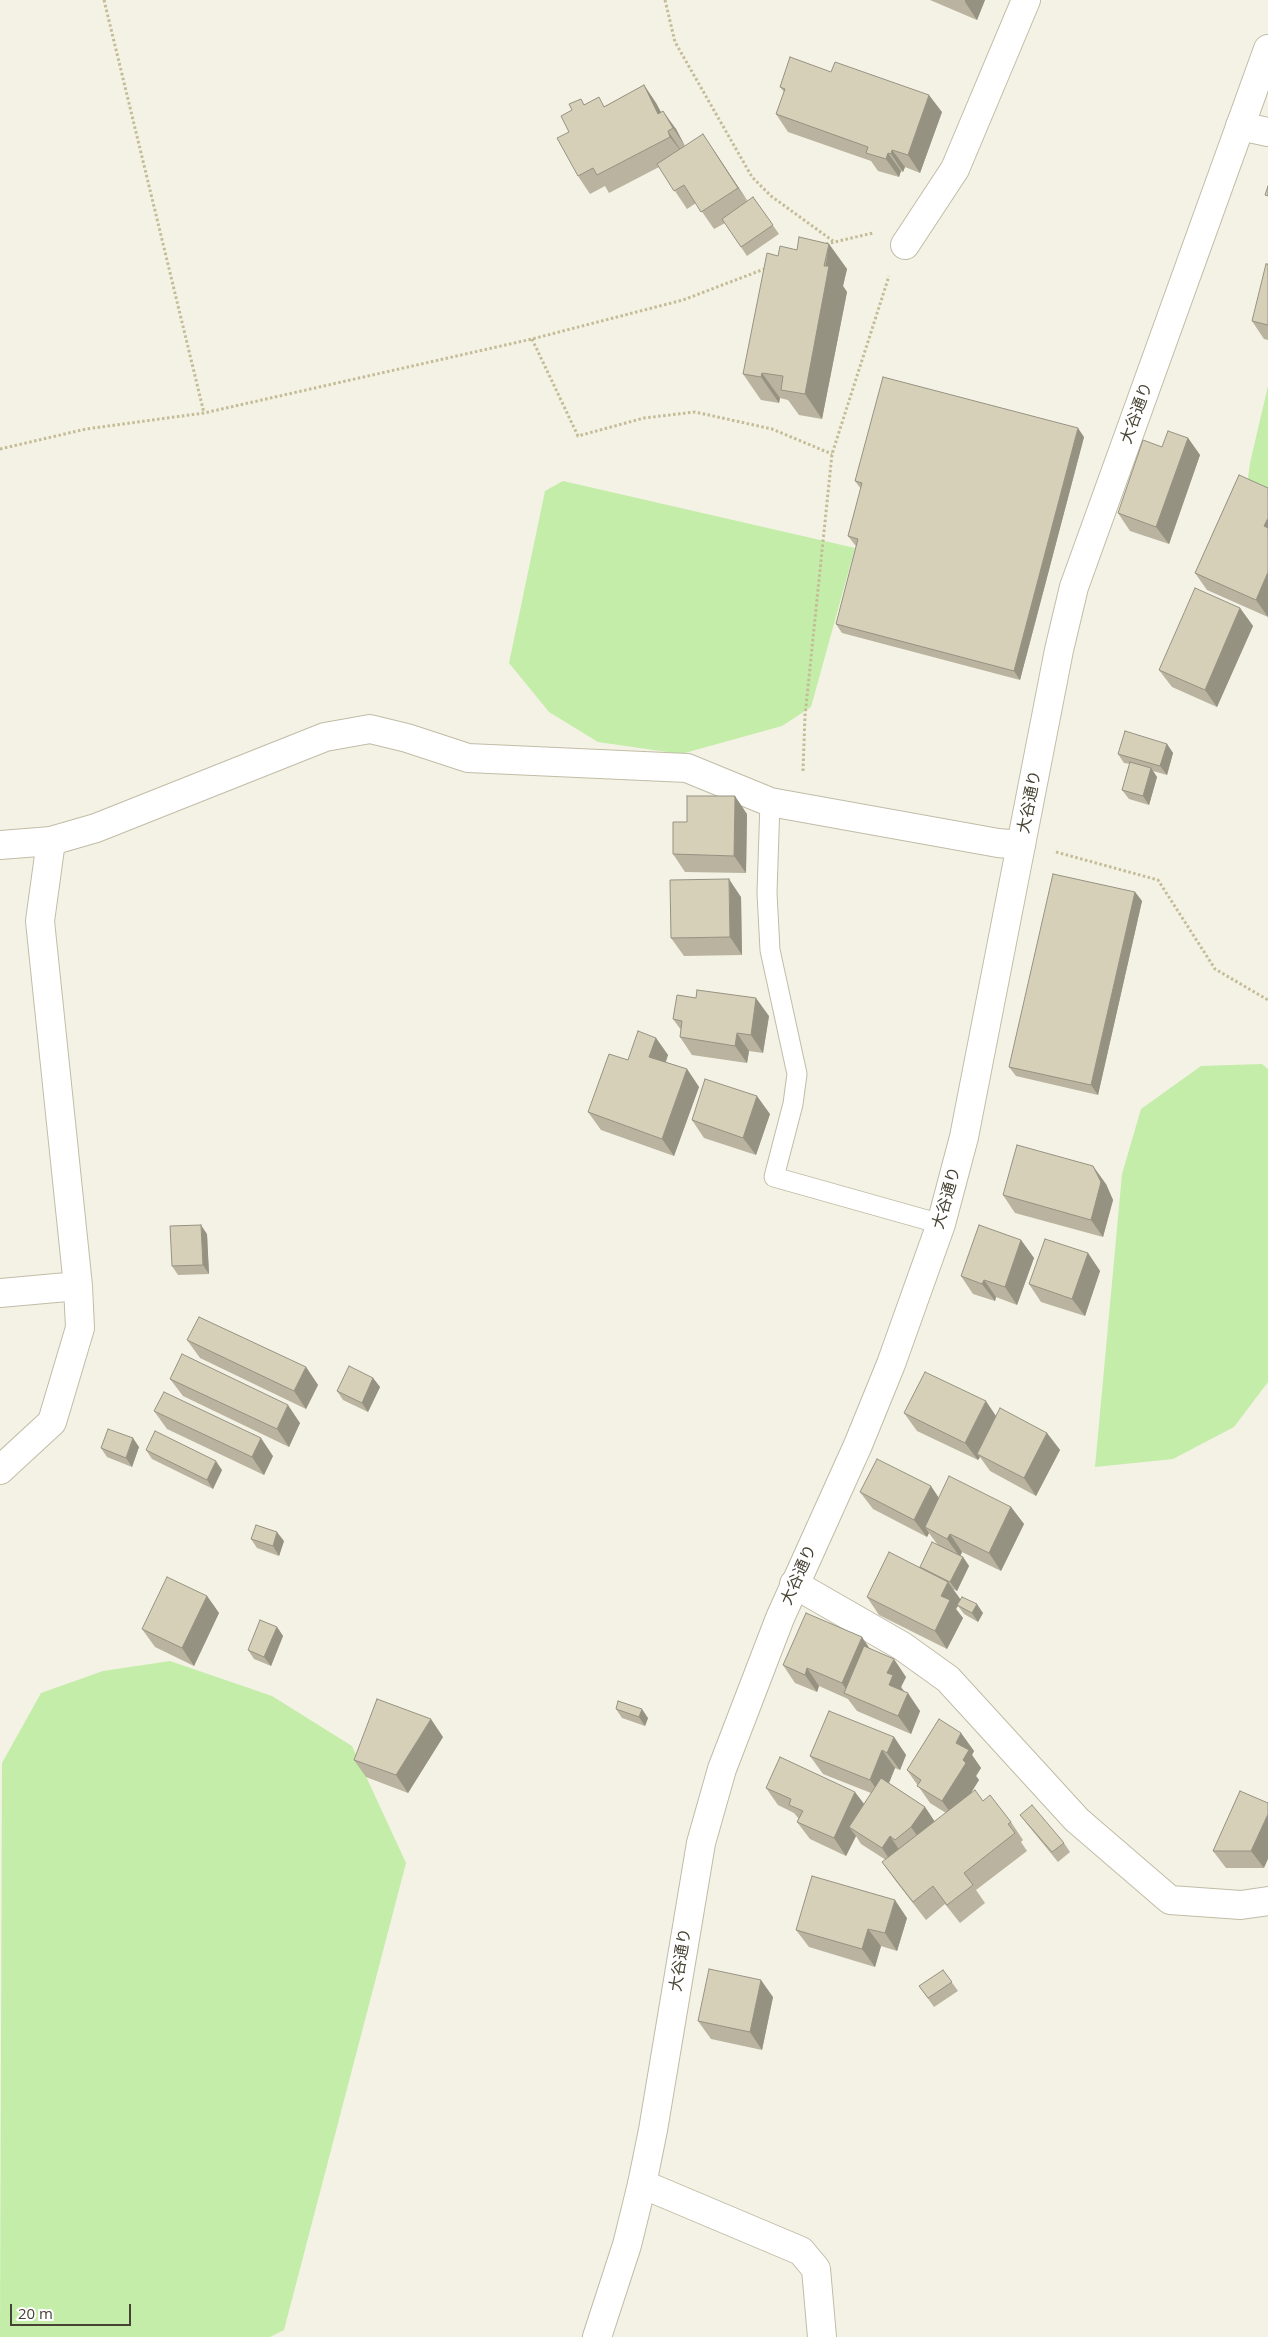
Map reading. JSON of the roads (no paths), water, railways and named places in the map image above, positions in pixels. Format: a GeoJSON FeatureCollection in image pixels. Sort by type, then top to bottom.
{"type":"FeatureCollection","features":[{"type":"Feature","properties":{"kind":"street"},"geometry":{"type":"LineString","coordinates":[[905,245],[955,169],[1026,0]]}},
{"type":"Feature","properties":{"kind":"street","name":"大谷通り"},"geometry":{"type":"LineString","coordinates":[[597,2337],[624,2253],[642,2184],[653,2130],[701,1843],[722,1769],[753,1683],[794,1584],[858,1445],[891,1364],[941,1224],[964,1137],[1059,650],[1074,587],[1268,48]]}},
{"type":"Feature","properties":{"kind":"street"},"geometry":{"type":"LineString","coordinates":[[1240,126],[1268,132]]}},
{"type":"Feature","properties":{"kind":"street"},"geometry":{"type":"LineString","coordinates":[[0,845],[51,840],[96,828],[325,736],[370,729],[468,758],[687,768],[770,802],[998,843],[1021,845]]}},
{"type":"Feature","properties":{"kind":"street"},"geometry":{"type":"LineString","coordinates":[[0,1470],[52,1422],[80,1328],[78,1286],[40,921],[51,840]]}},
{"type":"Feature","properties":{"kind":"street"},"geometry":{"type":"LineString","coordinates":[[0,1293],[78,1286]]}},
{"type":"Feature","properties":{"kind":"street"},"geometry":{"type":"LineString","coordinates":[[794,1584],[902,1646],[948,1679],[1077,1820],[1170,1900],[1241,1905],[1268,1901]]}},
{"type":"Feature","properties":{"kind":"street"},"geometry":{"type":"LineString","coordinates":[[642,2184],[801,2251],[816,2269],[822,2337]]}},
{"type":"Feature","properties":{"kind":"lane"},"geometry":{"type":"LineString","coordinates":[[770,802],[767,893],[770,950],[797,1074],[793,1104],[774,1177],[941,1224]]}}]}
